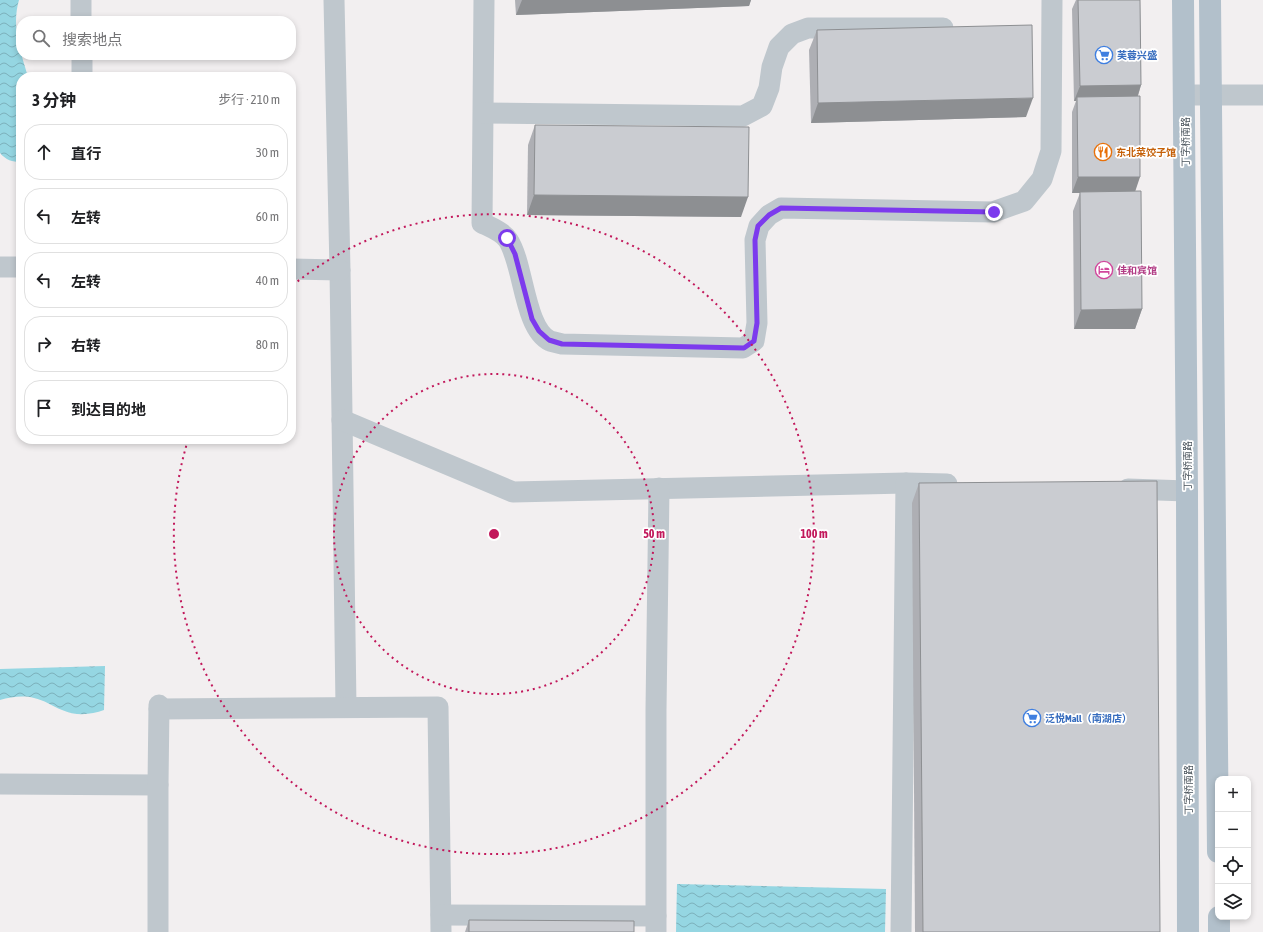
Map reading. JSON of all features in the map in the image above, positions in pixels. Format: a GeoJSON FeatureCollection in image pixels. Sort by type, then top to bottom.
{"type":"FeatureCollection","features":[{"type":"Feature","properties":{"kind":"main road","name":"丁字桥南路"},"geometry":{"type":"LineString","coordinates":[[1183,0],[1188,491],[1188,932]]}},
{"type":"Feature","properties":{"kind":"main road"},"geometry":{"type":"LineString","coordinates":[[1210,0],[1218,848]]}},
{"type":"Feature","properties":{"kind":"main road"},"geometry":{"type":"LineString","coordinates":[[1219,920],[1219,932]]}},
{"type":"Feature","properties":{"kind":"street"},"geometry":{"type":"LineString","coordinates":[[81,0],[81,16]]}},
{"type":"Feature","properties":{"kind":"street"},"geometry":{"type":"LineString","coordinates":[[334,0],[340,270],[346,706]]}},
{"type":"Feature","properties":{"kind":"street"},"geometry":{"type":"LineString","coordinates":[[484,0],[482,223],[507,238],[515,254],[532,319],[539,331],[549,340],[562,344],[744,348],[754,341],[757,323],[755,240],[758,226],[769,215],[781,208],[994,212],[1024,201],[1042,179],[1051,151],[1044,27],[1052,0]]}},
{"type":"Feature","properties":{"kind":"street"},"geometry":{"type":"LineString","coordinates":[[484,113],[744,116],[762,106],[769,88],[772,67],[778,47],[792,34],[808,28],[965,28]]}},
{"type":"Feature","properties":{"kind":"street"},"geometry":{"type":"LineString","coordinates":[[82,60],[82,72]]}},
{"type":"Feature","properties":{"kind":"street"},"geometry":{"type":"LineString","coordinates":[[1184,95],[1263,95]]}},
{"type":"Feature","properties":{"kind":"street"},"geometry":{"type":"LineString","coordinates":[[0,267],[16,268]]}},
{"type":"Feature","properties":{"kind":"street"},"geometry":{"type":"LineString","coordinates":[[296,269],[340,270]]}},
{"type":"Feature","properties":{"kind":"street"},"geometry":{"type":"LineString","coordinates":[[342,420],[514,492],[906,483],[968,485]]}},
{"type":"Feature","properties":{"kind":"street"},"geometry":{"type":"LineString","coordinates":[[902,932],[906,483]]}},
{"type":"Feature","properties":{"kind":"street"},"geometry":{"type":"LineString","coordinates":[[158,932],[159,707],[438,706],[441,923],[656,924],[656,710],[659,488]]}},
{"type":"Feature","properties":{"kind":"street"},"geometry":{"type":"LineString","coordinates":[[1109,488],[1188,491]]}},
{"type":"Feature","properties":{"kind":"street"},"geometry":{"type":"LineString","coordinates":[[0,784],[158,785]]}},
{"type":"Feature","properties":{"kind":"water"},"geometry":{"type":"Polygon","coordinates":[[[0,0],[19,0],[16,16],[16,60],[23,60],[27,72],[16,72],[16,162],[9,160],[0,153],[0,0]]]}},
{"type":"Feature","properties":{"kind":"water"},"geometry":{"type":"Polygon","coordinates":[[[105,666],[104,710],[99,712],[83,714],[67,712],[41,700],[30,697],[17,697],[0,700],[0,669],[105,666]]]}},
{"type":"Feature","properties":{"kind":"water"},"geometry":{"type":"Polygon","coordinates":[[[677,884],[886,889],[885,932],[676,932],[677,884]]]}},
{"type":"Feature","properties":{"kind":"building","name":"芙蓉兴盛"},"geometry":{"type":"Polygon","coordinates":[[[1078,0],[1140,0],[1141,85],[1080,86],[1078,0]]]}},
{"type":"Feature","properties":{"kind":"building"},"geometry":{"type":"Polygon","coordinates":[[[1032,25],[1033,98],[818,103],[817,30],[1032,25]]]}},
{"type":"Feature","properties":{"kind":"building","name":"东北菜饺子馆"},"geometry":{"type":"Polygon","coordinates":[[[1140,96],[1140,177],[1078,177],[1077,97],[1140,96]]]}},
{"type":"Feature","properties":{"kind":"building"},"geometry":{"type":"Polygon","coordinates":[[[535,125],[749,127],[748,197],[534,195],[535,125]]]}},
{"type":"Feature","properties":{"kind":"building","name":"佳和宾馆"},"geometry":{"type":"Polygon","coordinates":[[[1141,191],[1142,309],[1081,310],[1080,192],[1141,191]]]}},
{"type":"Feature","properties":{"kind":"building","name":"泛悦Mall（南湖店）"},"geometry":{"type":"Polygon","coordinates":[[[1157,481],[1160,932],[923,932],[919,483],[1157,481]]]}},
{"type":"Feature","properties":{"kind":"building"},"geometry":{"type":"Polygon","coordinates":[[[469,920],[634,921],[634,932],[469,932],[469,920]]]}},
{"type":"Feature","properties":{"kind":"place","name":"芙蓉兴盛"},"geometry":{"type":"Point","coordinates":[1104,55]}},
{"type":"Feature","properties":{"kind":"place","name":"东北菜饺子馆"},"geometry":{"type":"Point","coordinates":[1103,152]}},
{"type":"Feature","properties":{"kind":"place","name":"佳和宾馆"},"geometry":{"type":"Point","coordinates":[1104,270]}},
{"type":"Feature","properties":{"kind":"place","name":"泛悦Mall（南湖店）"},"geometry":{"type":"Point","coordinates":[1032,718]}},
{"type":"Feature","properties":{"kind":"route"},"geometry":{"type":"LineString","coordinates":[[507,238],[515,254],[532,319],[539,331],[549,340],[562,344],[744,348],[754,341],[757,323],[755,240],[758,226],[769,215],[781,208],[994,212]]}}]}
